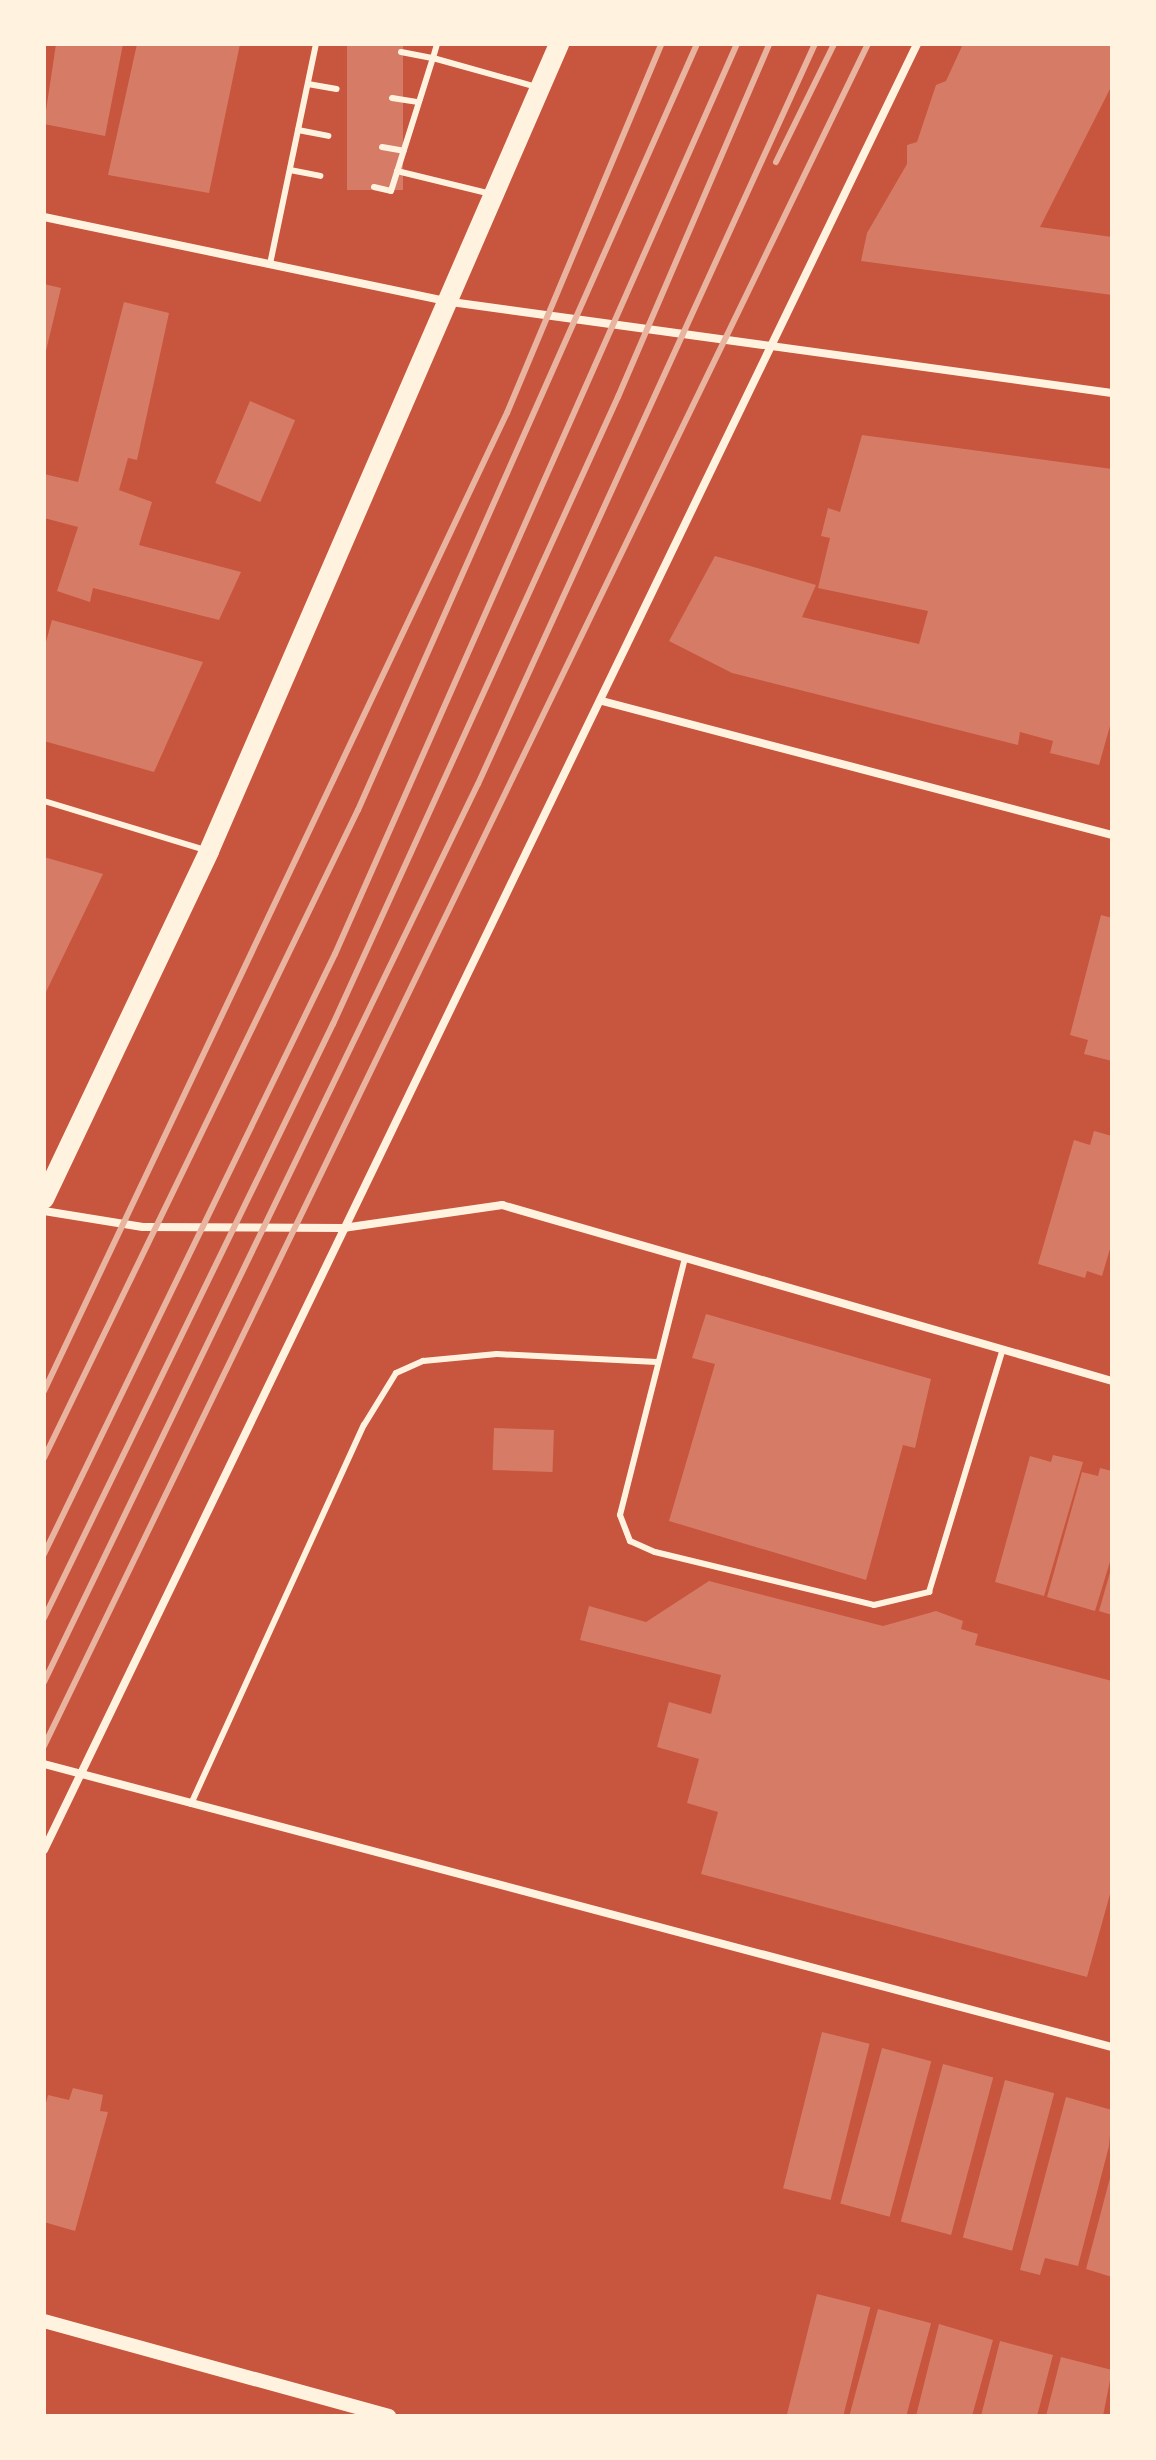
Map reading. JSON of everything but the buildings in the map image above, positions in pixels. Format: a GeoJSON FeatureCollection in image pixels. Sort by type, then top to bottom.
{"type":"FeatureCollection","features":[{"type":"Feature","properties":{"kind":"main road"},"geometry":{"type":"LineString","coordinates":[[44,1199],[209,851],[451,302],[559,44]]}},
{"type":"Feature","properties":{"kind":"street"},"geometry":{"type":"LineString","coordinates":[[44,1850],[917,44]]}},
{"type":"Feature","properties":{"kind":"street"},"geometry":{"type":"LineString","coordinates":[[44,217],[451,302],[770,349],[1112,393]]}},
{"type":"Feature","properties":{"kind":"street"},"geometry":{"type":"LineString","coordinates":[[602,701],[1112,835]]}},
{"type":"Feature","properties":{"kind":"street"},"geometry":{"type":"LineString","coordinates":[[44,1211],[143,1227],[343,1228],[502,1205],[1112,1381]]}},
{"type":"Feature","properties":{"kind":"street"},"geometry":{"type":"LineString","coordinates":[[44,1764],[1112,2047]]}},
{"type":"Feature","properties":{"kind":"street"},"geometry":{"type":"LineString","coordinates":[[44,2321],[389,2416]]}},
{"type":"Feature","properties":{"kind":"lane"},"geometry":{"type":"LineString","coordinates":[[270,264],[316,44]]}},
{"type":"Feature","properties":{"kind":"lane"},"geometry":{"type":"LineString","coordinates":[[374,187],[391,191],[437,44]]}},
{"type":"Feature","properties":{"kind":"lane"},"geometry":{"type":"LineString","coordinates":[[401,52],[541,88]]}},
{"type":"Feature","properties":{"kind":"lane"},"geometry":{"type":"LineString","coordinates":[[308,84],[337,89]]}},
{"type":"Feature","properties":{"kind":"lane"},"geometry":{"type":"LineString","coordinates":[[392,98],[417,102]]}},
{"type":"Feature","properties":{"kind":"lane"},"geometry":{"type":"LineString","coordinates":[[298,130],[328,136]]}},
{"type":"Feature","properties":{"kind":"lane"},"geometry":{"type":"LineString","coordinates":[[382,147],[404,151]]}},
{"type":"Feature","properties":{"kind":"lane"},"geometry":{"type":"LineString","coordinates":[[290,170],[320,176]]}},
{"type":"Feature","properties":{"kind":"lane"},"geometry":{"type":"LineString","coordinates":[[397,171],[495,195]]}},
{"type":"Feature","properties":{"kind":"lane"},"geometry":{"type":"LineString","coordinates":[[44,801],[209,851]]}},
{"type":"Feature","properties":{"kind":"lane"},"geometry":{"type":"LineString","coordinates":[[685,1258],[623,1488],[620,1515],[630,1541],[874,1605],[929,1592],[1002,1351]]}},
{"type":"Feature","properties":{"kind":"lane"},"geometry":{"type":"LineString","coordinates":[[191,1804],[364,1425],[396,1373],[423,1361],[497,1354],[657,1362]]}},
{"type":"Feature","properties":{"kind":"railway"},"geometry":{"type":"LineString","coordinates":[[44,1391],[507,413],[661,44]]}},
{"type":"Feature","properties":{"kind":"railway"},"geometry":{"type":"LineString","coordinates":[[44,1458],[358,810],[697,44]]}},
{"type":"Feature","properties":{"kind":"railway"},"geometry":{"type":"LineString","coordinates":[[44,1554],[335,954],[737,44]]}},
{"type":"Feature","properties":{"kind":"railway"},"geometry":{"type":"LineString","coordinates":[[44,1618],[333,1024],[618,397],[769,44]]}},
{"type":"Feature","properties":{"kind":"railway"},"geometry":{"type":"LineString","coordinates":[[44,1682],[478,784],[815,44]]}},
{"type":"Feature","properties":{"kind":"railway"},"geometry":{"type":"LineString","coordinates":[[776,162],[834,44]]}},
{"type":"Feature","properties":{"kind":"railway"},"geometry":{"type":"LineString","coordinates":[[44,1746],[868,44]]}}]}
